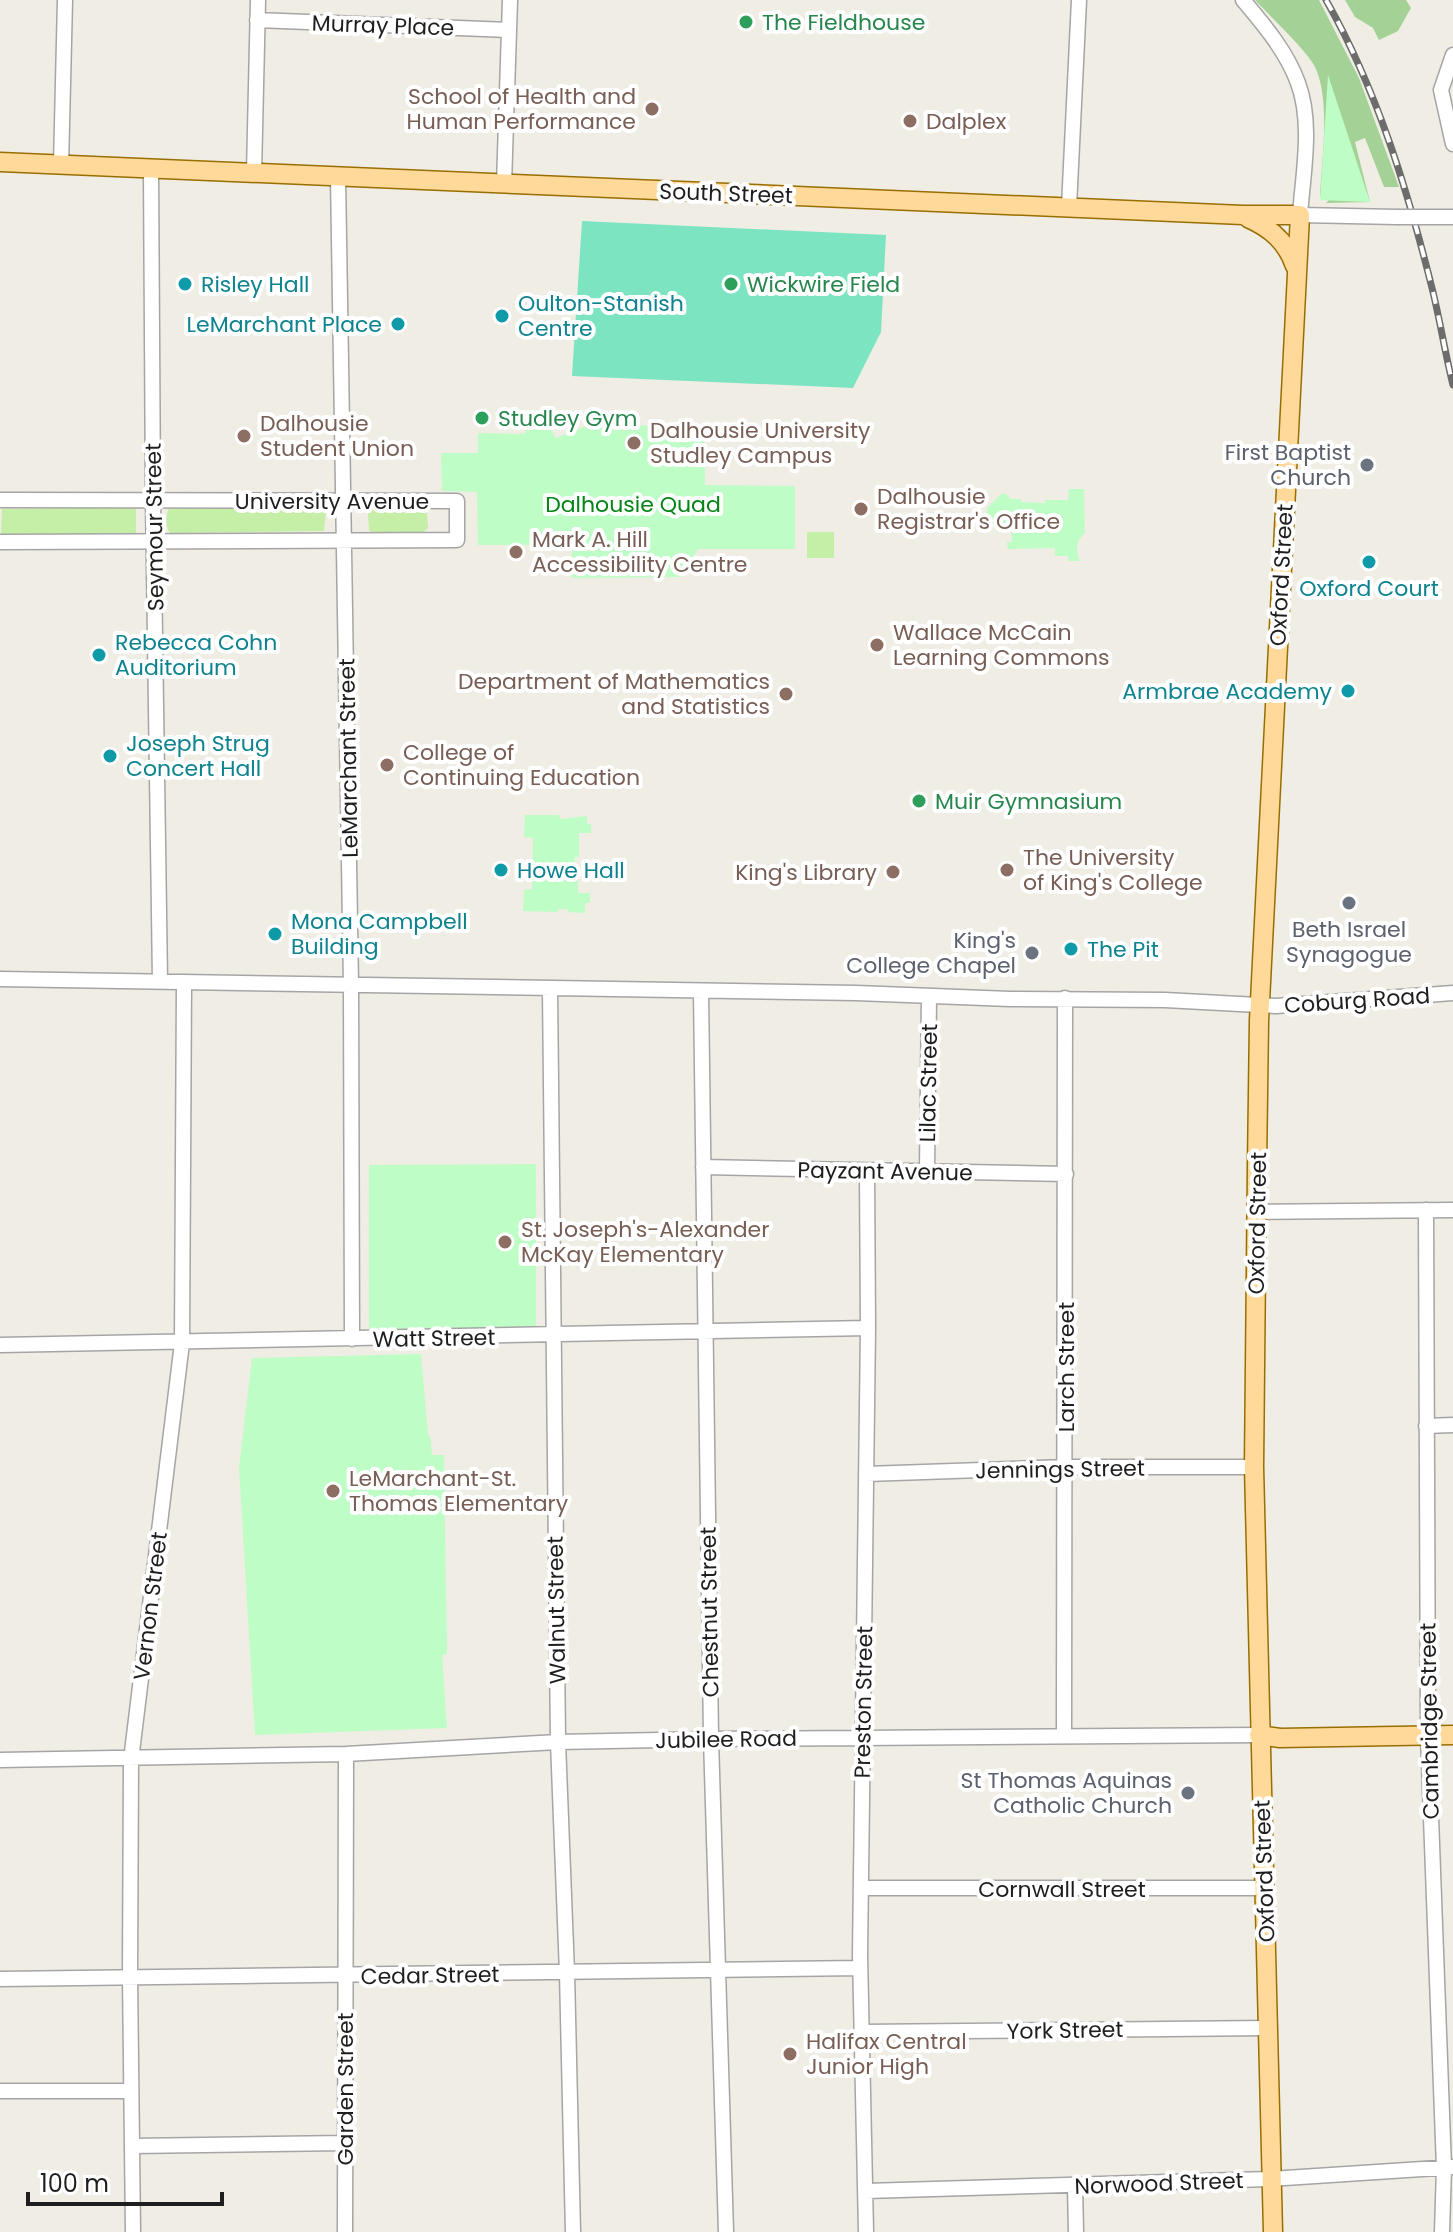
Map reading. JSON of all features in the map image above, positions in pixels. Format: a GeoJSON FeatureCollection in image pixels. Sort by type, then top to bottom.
{"type":"FeatureCollection","features":[{"type":"Feature","properties":{"kind":"main road","name":"South Street"},"geometry":{"type":"LineString","coordinates":[[0,162],[1300,215]]}},
{"type":"Feature","properties":{"kind":"main road"},"geometry":{"type":"LineString","coordinates":[[1243,215],[1266,226],[1284,244],[1297,273]]}},
{"type":"Feature","properties":{"kind":"main road","name":"Oxford Street"},"geometry":{"type":"LineString","coordinates":[[1273,2232],[1254,1467],[1257,1212],[1261,1005],[1300,215]]}},
{"type":"Feature","properties":{"kind":"main road","name":"Jubilee Road"},"geometry":{"type":"LineString","coordinates":[[1259,1735],[1280,1738],[1453,1735]]}},
{"type":"Feature","properties":{"kind":"street"},"geometry":{"type":"LineString","coordinates":[[61,165],[65,0]]}},
{"type":"Feature","properties":{"kind":"street"},"geometry":{"type":"LineString","coordinates":[[254,173],[258,0]]}},
{"type":"Feature","properties":{"kind":"street"},"geometry":{"type":"LineString","coordinates":[[504,184],[510,0]]}},
{"type":"Feature","properties":{"kind":"street"},"geometry":{"type":"LineString","coordinates":[[1069,207],[1079,0]]}},
{"type":"Feature","properties":{"kind":"street"},"geometry":{"type":"LineString","coordinates":[[1243,0],[1270,33],[1299,84],[1305,116],[1300,215]]}},
{"type":"Feature","properties":{"kind":"street","name":"Murray Place"},"geometry":{"type":"LineString","coordinates":[[257,20],[509,30]]}},
{"type":"Feature","properties":{"kind":"street"},"geometry":{"type":"LineString","coordinates":[[1453,55],[1441,90],[1453,144]]}},
{"type":"Feature","properties":{"kind":"street","name":"Seymour Street"},"geometry":{"type":"LineString","coordinates":[[151,169],[160,981]]}},
{"type":"Feature","properties":{"kind":"street","name":"LeMarchant Street"},"geometry":{"type":"LineString","coordinates":[[338,176],[351,986],[352,1339]]}},
{"type":"Feature","properties":{"kind":"street","name":"South Street"},"geometry":{"type":"LineString","coordinates":[[1300,215],[1453,217]]}},
{"type":"Feature","properties":{"kind":"street","name":"University Avenue"},"geometry":{"type":"LineString","coordinates":[[0,500],[457,501],[457,540],[0,542]]}},
{"type":"Feature","properties":{"kind":"street","name":"Coburg Road"},"geometry":{"type":"LineString","coordinates":[[0,979],[1065,998],[1261,1005],[1453,993]]}},
{"type":"Feature","properties":{"kind":"street","name":"Vernon Street"},"geometry":{"type":"LineString","coordinates":[[133,2232],[131,1760],[182,1343],[184,982]]}},
{"type":"Feature","properties":{"kind":"street","name":"Walnut Street"},"geometry":{"type":"LineString","coordinates":[[550,989],[558,1742],[573,2232]]}},
{"type":"Feature","properties":{"kind":"street","name":"Chestnut Street"},"geometry":{"type":"LineString","coordinates":[[701,992],[711,1739],[726,2232]]}},
{"type":"Feature","properties":{"kind":"street","name":"Lilac Street"},"geometry":{"type":"LineString","coordinates":[[927,1171],[929,996]]}},
{"type":"Feature","properties":{"kind":"street","name":"Larch Street"},"geometry":{"type":"LineString","coordinates":[[1064,1735],[1065,998]]}},
{"type":"Feature","properties":{"kind":"street","name":"Payzant Avenue"},"geometry":{"type":"LineString","coordinates":[[703,1167],[1066,1174]]}},
{"type":"Feature","properties":{"kind":"street","name":"Preston Street"},"geometry":{"type":"LineString","coordinates":[[866,2232],[860,1968],[867,1171]]}},
{"type":"Feature","properties":{"kind":"street","name":"Cambridge Street"},"geometry":{"type":"LineString","coordinates":[[1426,1210],[1428,1736],[1448,2167],[1442,2232]]}},
{"type":"Feature","properties":{"kind":"street"},"geometry":{"type":"LineString","coordinates":[[1257,1212],[1453,1210]]}},
{"type":"Feature","properties":{"kind":"street","name":"Watt Street"},"geometry":{"type":"LineString","coordinates":[[0,1345],[868,1328]]}},
{"type":"Feature","properties":{"kind":"street"},"geometry":{"type":"LineString","coordinates":[[1426,1426],[1453,1425]]}},
{"type":"Feature","properties":{"kind":"street","name":"Jennings Street"},"geometry":{"type":"LineString","coordinates":[[866,1474],[1065,1467],[1254,1467]]}},
{"type":"Feature","properties":{"kind":"street","name":"Jubilee Road"},"geometry":{"type":"LineString","coordinates":[[0,1760],[346,1754],[558,1742],[863,1736],[1259,1735]]}},
{"type":"Feature","properties":{"kind":"street","name":"Garden Street"},"geometry":{"type":"LineString","coordinates":[[345,2232],[346,1754]]}},
{"type":"Feature","properties":{"kind":"street","name":"Cornwall Street"},"geometry":{"type":"LineString","coordinates":[[861,1888],[1264,1888]]}},
{"type":"Feature","properties":{"kind":"street","name":"Cedar Street"},"geometry":{"type":"LineString","coordinates":[[0,1979],[860,1968]]}},
{"type":"Feature","properties":{"kind":"street","name":"York Street"},"geometry":{"type":"LineString","coordinates":[[862,2032],[1268,2028]]}},
{"type":"Feature","properties":{"kind":"street"},"geometry":{"type":"LineString","coordinates":[[0,2091],[131,2091]]}},
{"type":"Feature","properties":{"kind":"street"},"geometry":{"type":"LineString","coordinates":[[133,2146],[345,2143]]}},
{"type":"Feature","properties":{"kind":"street","name":"Norwood Street"},"geometry":{"type":"LineString","coordinates":[[866,2191],[1273,2179],[1448,2167]]}},
{"type":"Feature","properties":{"kind":"street"},"geometry":{"type":"LineString","coordinates":[[1075,2185],[1076,2232]]}},
{"type":"Feature","properties":{"kind":"green space"},"geometry":{"type":"Polygon","coordinates":[[[1255,0],[1319,0],[1359,78],[1399,187],[1384,187],[1365,138],[1355,142],[1370,202],[1326,203],[1329,200],[1320,195],[1324,111],[1319,78],[1303,50],[1255,0]]]}},
{"type":"Feature","properties":{"kind":"green space"},"geometry":{"type":"Polygon","coordinates":[[[1345,0],[1406,0],[1411,8],[1398,31],[1379,40],[1373,28],[1355,17],[1345,0]]]}},
{"type":"Feature","properties":{"kind":"green space"},"geometry":{"type":"Polygon","coordinates":[[[1328,75],[1370,202],[1320,200],[1328,75]]]}},
{"type":"Feature","properties":{"kind":"green space","name":"Wickwire Field"},"geometry":{"type":"Polygon","coordinates":[[[582,221],[886,235],[881,332],[853,388],[572,376],[582,221]]]}},
{"type":"Feature","properties":{"kind":"green space","name":"Dalhousie Quad"},"geometry":{"type":"Polygon","coordinates":[[[541,421],[556,438],[589,425],[705,426],[705,485],[795,486],[795,549],[698,549],[680,577],[572,578],[572,545],[478,545],[477,492],[442,491],[441,453],[478,453],[478,433],[525,434],[526,422],[541,421]]]}},
{"type":"Feature","properties":{"kind":"green space"},"geometry":{"type":"Polygon","coordinates":[[[1069,489],[1084,489],[1085,533],[1077,549],[1080,561],[1069,561],[1068,556],[1055,556],[1055,548],[1008,549],[1007,542],[1012,542],[1011,527],[1006,523],[990,524],[987,519],[987,508],[1001,494],[1011,499],[1021,499],[1021,502],[1045,503],[1045,500],[1068,500],[1069,489]]]}},
{"type":"Feature","properties":{"kind":"green space"},"geometry":{"type":"Polygon","coordinates":[[[322,506],[326,509],[324,531],[170,533],[166,524],[170,507],[322,506]]]}},
{"type":"Feature","properties":{"kind":"green space"},"geometry":{"type":"Polygon","coordinates":[[[136,507],[136,534],[1,535],[2,509],[136,507]]]}},
{"type":"Feature","properties":{"kind":"green space"},"geometry":{"type":"Polygon","coordinates":[[[424,508],[428,528],[422,533],[373,533],[369,530],[368,513],[373,509],[424,508]]]}},
{"type":"Feature","properties":{"kind":"green space"},"geometry":{"type":"Polygon","coordinates":[[[807,532],[834,532],[834,558],[807,558],[807,532]]]}},
{"type":"Feature","properties":{"kind":"green space"},"geometry":{"type":"Polygon","coordinates":[[[525,815],[559,815],[560,819],[587,816],[591,833],[579,833],[579,857],[575,857],[578,893],[590,893],[590,903],[585,903],[585,913],[568,912],[567,909],[558,909],[558,912],[523,911],[524,890],[532,889],[533,838],[524,837],[525,815]]]}},
{"type":"Feature","properties":{"kind":"green space"},"geometry":{"type":"Polygon","coordinates":[[[536,1164],[536,1326],[369,1333],[369,1165],[536,1164]]]}},
{"type":"Feature","properties":{"kind":"green space"},"geometry":{"type":"Polygon","coordinates":[[[421,1354],[432,1455],[444,1455],[447,1654],[442,1655],[447,1728],[255,1735],[239,1467],[252,1358],[421,1354]]]}},
{"type":"Feature","properties":{"kind":"railway"},"geometry":{"type":"LineString","coordinates":[[1326,0],[1361,69],[1389,140],[1432,288],[1453,385]]}},
{"type":"Feature","properties":{"kind":"place","name":"The Fieldhouse"},"geometry":{"type":"Point","coordinates":[746,22]}},
{"type":"Feature","properties":{"kind":"place","name":"School of Health and Human Performance"},"geometry":{"type":"Point","coordinates":[652,109]}},
{"type":"Feature","properties":{"kind":"place","name":"Dalplex"},"geometry":{"type":"Point","coordinates":[910,121]}},
{"type":"Feature","properties":{"kind":"place","name":"Risley Hall"},"geometry":{"type":"Point","coordinates":[185,284]}},
{"type":"Feature","properties":{"kind":"place","name":"Wickwire Field"},"geometry":{"type":"Point","coordinates":[731,284]}},
{"type":"Feature","properties":{"kind":"place","name":"Oulton-Stanish Centre"},"geometry":{"type":"Point","coordinates":[502,316]}},
{"type":"Feature","properties":{"kind":"place","name":"LeMarchant Place"},"geometry":{"type":"Point","coordinates":[398,324]}},
{"type":"Feature","properties":{"kind":"place","name":"Studley Gym"},"geometry":{"type":"Point","coordinates":[482,418]}},
{"type":"Feature","properties":{"kind":"place","name":"Dalhousie Student Union"},"geometry":{"type":"Point","coordinates":[244,436]}},
{"type":"Feature","properties":{"kind":"place","name":"Dalhousie University Studley Campus"},"geometry":{"type":"Point","coordinates":[634,443]}},
{"type":"Feature","properties":{"kind":"place","name":"First Baptist Church"},"geometry":{"type":"Point","coordinates":[1367,465]}},
{"type":"Feature","properties":{"kind":"place","name":"Dalhousie Registrar's Office"},"geometry":{"type":"Point","coordinates":[861,509]}},
{"type":"Feature","properties":{"kind":"place","name":"Mark A. Hill Accessibility Centre"},"geometry":{"type":"Point","coordinates":[516,552]}},
{"type":"Feature","properties":{"kind":"place","name":"Oxford Court"},"geometry":{"type":"Point","coordinates":[1369,562]}},
{"type":"Feature","properties":{"kind":"place","name":"Wallace McCain Learning Commons"},"geometry":{"type":"Point","coordinates":[877,645]}},
{"type":"Feature","properties":{"kind":"place","name":"Rebecca Cohn Auditorium"},"geometry":{"type":"Point","coordinates":[99,655]}},
{"type":"Feature","properties":{"kind":"place","name":"Armbrae Academy"},"geometry":{"type":"Point","coordinates":[1348,691]}},
{"type":"Feature","properties":{"kind":"place","name":"Department of Mathematics and Statistics"},"geometry":{"type":"Point","coordinates":[786,694]}},
{"type":"Feature","properties":{"kind":"place","name":"Joseph Strug Concert Hall"},"geometry":{"type":"Point","coordinates":[110,756]}},
{"type":"Feature","properties":{"kind":"place","name":"College of Continuing Education"},"geometry":{"type":"Point","coordinates":[387,765]}},
{"type":"Feature","properties":{"kind":"place","name":"Muir Gymnasium"},"geometry":{"type":"Point","coordinates":[919,801]}},
{"type":"Feature","properties":{"kind":"place","name":"Howe Hall"},"geometry":{"type":"Point","coordinates":[501,870]}},
{"type":"Feature","properties":{"kind":"place","name":"The University of King's College"},"geometry":{"type":"Point","coordinates":[1007,870]}},
{"type":"Feature","properties":{"kind":"place","name":"King's Library"},"geometry":{"type":"Point","coordinates":[893,872]}},
{"type":"Feature","properties":{"kind":"place","name":"Beth Israel Synagogue"},"geometry":{"type":"Point","coordinates":[1349,903]}},
{"type":"Feature","properties":{"kind":"place","name":"Mona Campbell Building"},"geometry":{"type":"Point","coordinates":[275,934]}},
{"type":"Feature","properties":{"kind":"place","name":"The Pit"},"geometry":{"type":"Point","coordinates":[1071,949]}},
{"type":"Feature","properties":{"kind":"place","name":"King's College Chapel"},"geometry":{"type":"Point","coordinates":[1032,953]}},
{"type":"Feature","properties":{"kind":"place","name":"St. Joseph's-Alexander McKay Elementary"},"geometry":{"type":"Point","coordinates":[505,1242]}},
{"type":"Feature","properties":{"kind":"place","name":"LeMarchant-St. Thomas Elementary"},"geometry":{"type":"Point","coordinates":[333,1491]}},
{"type":"Feature","properties":{"kind":"place","name":"St Thomas Aquinas Catholic Church"},"geometry":{"type":"Point","coordinates":[1188,1793]}},
{"type":"Feature","properties":{"kind":"place","name":"Halifax Central Junior High"},"geometry":{"type":"Point","coordinates":[790,2054]}}]}
